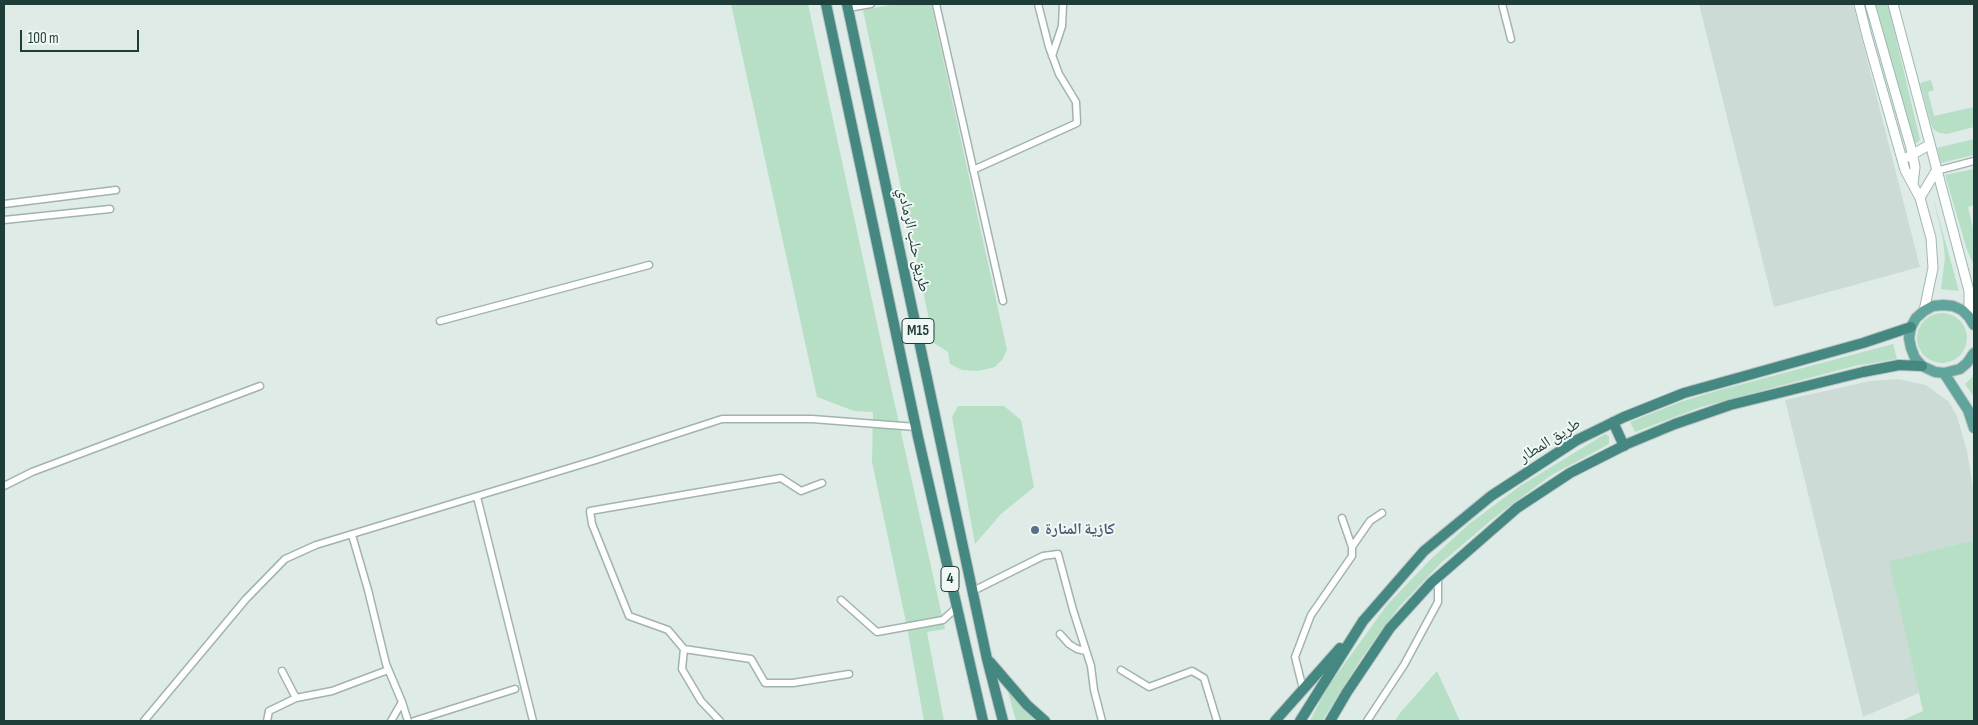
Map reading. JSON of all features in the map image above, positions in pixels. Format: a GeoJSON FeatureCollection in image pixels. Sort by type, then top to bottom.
{"type":"FeatureCollection","features":[{"type":"Feature","properties":{"kind":"highway","name":"M15"},"geometry":{"type":"LineString","coordinates":[[826,4],[917,432]]}},
{"type":"Feature","properties":{"kind":"highway","name":"طريق حلب الرمادي"},"geometry":{"type":"LineString","coordinates":[[848,6],[987,659],[1003,721]]}},
{"type":"Feature","properties":{"kind":"highway","name":"طريق المطار"},"geometry":{"type":"LineString","coordinates":[[1300,721],[1363,621],[1424,551],[1492,496],[1577,440],[1613,422],[1684,393],[1863,344],[1911,327]]}},
{"type":"Feature","properties":{"kind":"highway"},"geometry":{"type":"LineString","coordinates":[[1330,721],[1390,628],[1438,577],[1517,508],[1570,473],[1674,424],[1730,405],[1776,392],[1863,372],[1900,365],[1922,366]]}},
{"type":"Feature","properties":{"kind":"highway"},"geometry":{"type":"LineString","coordinates":[[1613,422],[1624,446]]}},
{"type":"Feature","properties":{"kind":"highway","name":"4"},"geometry":{"type":"LineString","coordinates":[[917,432],[982,721]]}},
{"type":"Feature","properties":{"kind":"highway"},"geometry":{"type":"LineString","coordinates":[[1275,721],[1363,621]]}},
{"type":"Feature","properties":{"kind":"highway"},"geometry":{"type":"LineString","coordinates":[[987,659],[1027,705],[1045,721]]}},
{"type":"Feature","properties":{"kind":"main road"},"geometry":{"type":"LineString","coordinates":[[1859,4],[1902,160],[1907,175],[1920,198],[1932,238],[1933,268],[1924,311]]}},
{"type":"Feature","properties":{"kind":"main road"},"geometry":{"type":"LineString","coordinates":[[1870,4],[1912,154],[1915,167],[1913,184]]}},
{"type":"Feature","properties":{"kind":"main road"},"geometry":{"type":"LineString","coordinates":[[1893,4],[1969,291],[1972,321]]}},
{"type":"Feature","properties":{"kind":"main road"},"geometry":{"type":"LineString","coordinates":[[1902,160],[1929,145]]}},
{"type":"Feature","properties":{"kind":"main road"},"geometry":{"type":"LineString","coordinates":[[1920,198],[1936,171]]}},
{"type":"Feature","properties":{"kind":"main road"},"geometry":{"type":"LineString","coordinates":[[1972,321],[1962,310],[1948,305],[1933,306],[1916,318],[1911,327],[1909,338],[1915,358],[1922,366],[1935,372],[1944,373],[1960,369],[1974,353]]}},
{"type":"Feature","properties":{"kind":"main road"},"geometry":{"type":"LineString","coordinates":[[1944,373],[1968,410],[1974,428]]}},
{"type":"Feature","properties":{"kind":"street"},"geometry":{"type":"LineString","coordinates":[[848,6],[872,4]]}},
{"type":"Feature","properties":{"kind":"street"},"geometry":{"type":"LineString","coordinates":[[936,4],[1003,301]]}},
{"type":"Feature","properties":{"kind":"street"},"geometry":{"type":"LineString","coordinates":[[973,170],[1077,123],[1076,102],[1059,74],[1052,56],[1038,4]]}},
{"type":"Feature","properties":{"kind":"street"},"geometry":{"type":"LineString","coordinates":[[1052,56],[1062,26],[1063,4]]}},
{"type":"Feature","properties":{"kind":"street"},"geometry":{"type":"LineString","coordinates":[[1502,4],[1511,39]]}},
{"type":"Feature","properties":{"kind":"street"},"geometry":{"type":"LineString","coordinates":[[1936,171],[1974,161]]}},
{"type":"Feature","properties":{"kind":"street"},"geometry":{"type":"LineString","coordinates":[[4,204],[116,190]]}},
{"type":"Feature","properties":{"kind":"street"},"geometry":{"type":"LineString","coordinates":[[4,220],[110,209]]}},
{"type":"Feature","properties":{"kind":"street"},"geometry":{"type":"LineString","coordinates":[[440,321],[648,265]]}},
{"type":"Feature","properties":{"kind":"street"},"geometry":{"type":"LineString","coordinates":[[4,486],[32,472],[260,386]]}},
{"type":"Feature","properties":{"kind":"street"},"geometry":{"type":"LineString","coordinates":[[144,721],[246,599],[285,559],[316,545],[477,497],[722,419],[812,419],[917,432]]}},
{"type":"Feature","properties":{"kind":"street"},"geometry":{"type":"LineString","coordinates":[[822,484],[801,490],[781,478],[590,511],[592,524],[629,616],[668,630],[684,649],[751,659],[765,683],[793,683],[849,674]]}},
{"type":"Feature","properties":{"kind":"street"},"geometry":{"type":"LineString","coordinates":[[477,497],[533,721]]}},
{"type":"Feature","properties":{"kind":"street"},"geometry":{"type":"LineString","coordinates":[[1352,547],[1370,520],[1382,513]]}},
{"type":"Feature","properties":{"kind":"street"},"geometry":{"type":"LineString","coordinates":[[1303,689],[1294,657],[1311,615],[1352,556],[1352,547],[1342,518]]}},
{"type":"Feature","properties":{"kind":"street"},"geometry":{"type":"LineString","coordinates":[[352,534],[388,670],[408,721]]}},
{"type":"Feature","properties":{"kind":"street"},"geometry":{"type":"LineString","coordinates":[[973,591],[1043,556],[1058,554],[1091,666],[1094,690],[1102,721]]}},
{"type":"Feature","properties":{"kind":"street"},"geometry":{"type":"LineString","coordinates":[[1367,721],[1404,665],[1438,602],[1438,577]]}},
{"type":"Feature","properties":{"kind":"street"},"geometry":{"type":"LineString","coordinates":[[841,600],[877,632],[943,620],[956,608]]}},
{"type":"Feature","properties":{"kind":"street"},"geometry":{"type":"LineString","coordinates":[[1060,634],[1073,647],[1086,651]]}},
{"type":"Feature","properties":{"kind":"street"},"geometry":{"type":"LineString","coordinates":[[684,649],[682,669],[701,701],[720,721]]}},
{"type":"Feature","properties":{"kind":"street"},"geometry":{"type":"LineString","coordinates":[[267,721],[268,711],[296,698],[332,691],[388,670]]}},
{"type":"Feature","properties":{"kind":"street"},"geometry":{"type":"LineString","coordinates":[[1121,670],[1149,687],[1192,671],[1204,678],[1217,721]]}},
{"type":"Feature","properties":{"kind":"street"},"geometry":{"type":"LineString","coordinates":[[282,671],[296,698]]}},
{"type":"Feature","properties":{"kind":"street"},"geometry":{"type":"LineString","coordinates":[[414,721],[515,689]]}},
{"type":"Feature","properties":{"kind":"street"},"geometry":{"type":"LineString","coordinates":[[391,721],[402,702]]}},
{"type":"Feature","properties":{"kind":"shaded area"},"geometry":{"type":"Polygon","coordinates":[[[1699,4],[1853,4],[1920,267],[1774,307],[1699,4]]]}},
{"type":"Feature","properties":{"kind":"shaded area"},"geometry":{"type":"Polygon","coordinates":[[[1898,379],[1926,385],[1949,402],[1957,416],[1967,451],[1974,494],[1974,540],[1890,561],[1919,693],[1863,717],[1785,400],[1870,381],[1898,379]]]}},
{"type":"Feature","properties":{"kind":"green space"},"geometry":{"type":"Polygon","coordinates":[[[731,4],[808,4],[945,629],[927,632],[944,721],[924,721],[907,627],[872,462],[873,412],[854,411],[817,397],[731,4]]]}},
{"type":"Feature","properties":{"kind":"green space"},"geometry":{"type":"Polygon","coordinates":[[[896,4],[931,4],[1007,350],[1002,360],[995,367],[978,371],[962,370],[950,364],[948,352],[934,343],[863,10],[896,4]]]}},
{"type":"Feature","properties":{"kind":"green space"},"geometry":{"type":"Polygon","coordinates":[[[1875,4],[1888,4],[1920,140],[1914,145],[1875,4]]]}},
{"type":"Feature","properties":{"kind":"green space"},"geometry":{"type":"Polygon","coordinates":[[[1931,80],[1934,90],[1928,92],[1934,116],[1974,107],[1974,127],[1947,134],[1934,130],[1920,83],[1931,80]]]}},
{"type":"Feature","properties":{"kind":"green space"},"geometry":{"type":"Polygon","coordinates":[[[1974,139],[1974,155],[1941,163],[1937,148],[1974,139]]]}},
{"type":"Feature","properties":{"kind":"green space"},"geometry":{"type":"Polygon","coordinates":[[[1974,169],[1974,205],[1968,207],[1974,232],[1974,266],[1967,250],[1945,175],[1974,169]]]}},
{"type":"Feature","properties":{"kind":"green space"},"geometry":{"type":"Polygon","coordinates":[[[1932,194],[1959,291],[1941,289],[1945,258],[1943,239],[1932,194]]]}},
{"type":"Feature","properties":{"kind":"green space"},"geometry":{"type":"Polygon","coordinates":[[[1937,313],[1947,313],[1960,320],[1967,333],[1967,343],[1960,356],[1947,363],[1937,363],[1928,359],[1921,352],[1917,343],[1917,333],[1921,324],[1928,317],[1937,313]]]}},
{"type":"Feature","properties":{"kind":"green space"},"geometry":{"type":"Polygon","coordinates":[[[1893,344],[1897,359],[1854,366],[1701,407],[1635,432],[1630,422],[1680,402],[1720,390],[1893,344]]]}},
{"type":"Feature","properties":{"kind":"green space"},"geometry":{"type":"Polygon","coordinates":[[[1974,375],[1974,397],[1965,384],[1974,375]]]}},
{"type":"Feature","properties":{"kind":"green space"},"geometry":{"type":"Polygon","coordinates":[[[958,406],[1004,406],[1021,420],[1034,487],[1001,514],[975,544],[952,417],[958,406]]]}},
{"type":"Feature","properties":{"kind":"green space"},"geometry":{"type":"Polygon","coordinates":[[[1605,434],[1609,436],[1609,444],[1550,476],[1495,517],[1441,563],[1399,607],[1361,659],[1322,721],[1310,721],[1327,688],[1387,605],[1430,560],[1469,524],[1520,486],[1605,434]]]}},
{"type":"Feature","properties":{"kind":"green space"},"geometry":{"type":"Polygon","coordinates":[[[1974,540],[1974,721],[1901,721],[1923,711],[1889,561],[1974,540]]]}},
{"type":"Feature","properties":{"kind":"green space"},"geometry":{"type":"Polygon","coordinates":[[[1437,671],[1460,721],[1395,721],[1400,713],[1437,671]]]}},
{"type":"Feature","properties":{"kind":"green space"},"geometry":{"type":"Polygon","coordinates":[[[1007,688],[1024,710],[1036,721],[1016,721],[1007,688]]]}},
{"type":"Feature","properties":{"kind":"place","name":"كازية المنارة"},"geometry":{"type":"Point","coordinates":[1035,530]}}]}
